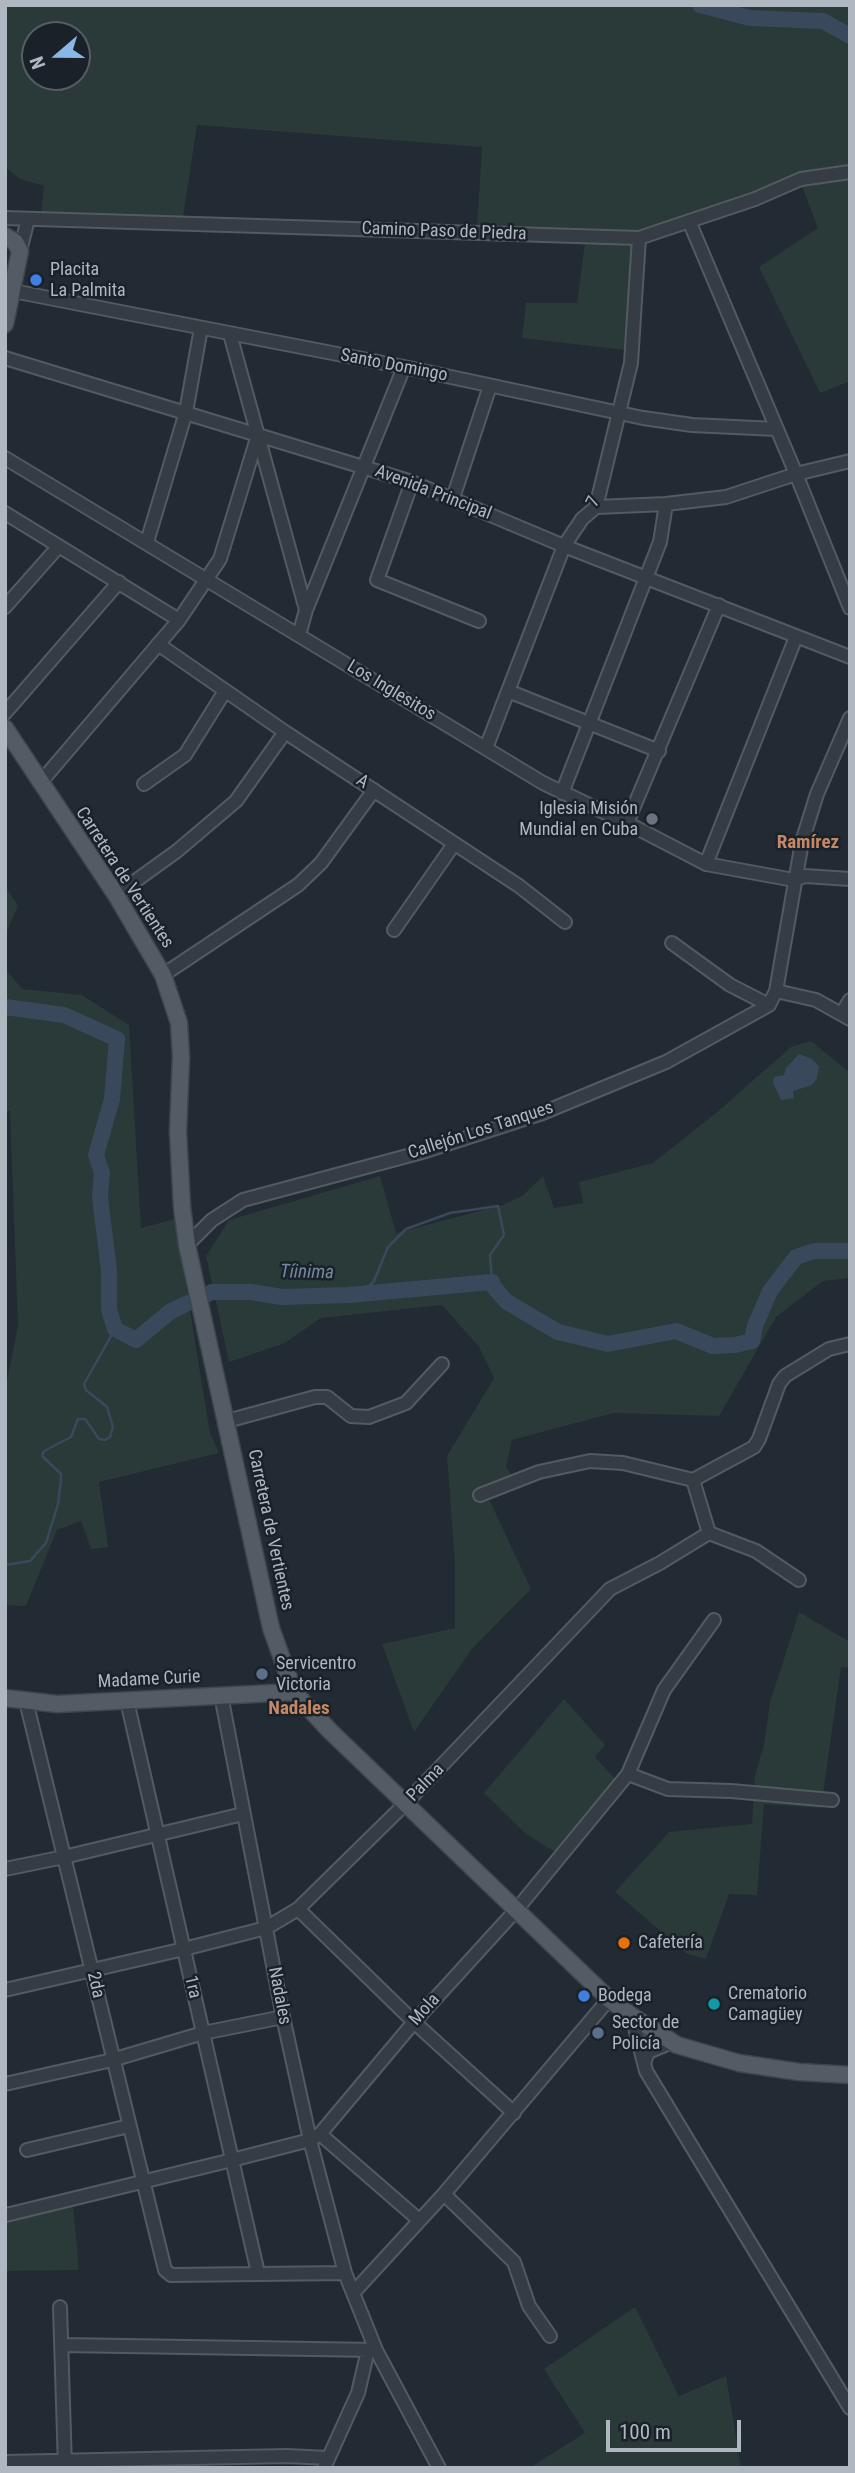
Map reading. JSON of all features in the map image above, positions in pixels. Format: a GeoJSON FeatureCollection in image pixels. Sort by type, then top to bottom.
{"type":"FeatureCollection","features":[{"type":"Feature","properties":{"kind":"main road"},"geometry":{"type":"LineString","coordinates":[[5,236],[15,242],[20,251],[5,324]]}},
{"type":"Feature","properties":{"kind":"main road","name":"Carretera de Vertientes"},"geometry":{"type":"LineString","coordinates":[[5,728],[116,895],[163,975],[179,1023],[181,1057],[178,1132],[187,1245],[271,1628],[294,1692],[329,1730],[609,1999],[632,2016],[672,2042],[739,2063],[800,2072],[850,2075]]}},
{"type":"Feature","properties":{"kind":"main road","name":"Madame Curie"},"geometry":{"type":"LineString","coordinates":[[5,1698],[57,1704],[294,1692]]}},
{"type":"Feature","properties":{"kind":"street","name":"Camino Paso de Piedra"},"geometry":{"type":"LineString","coordinates":[[5,218],[639,238],[755,199],[801,179],[850,172]]}},
{"type":"Feature","properties":{"kind":"street"},"geometry":{"type":"LineString","coordinates":[[20,251],[28,219]]}},
{"type":"Feature","properties":{"kind":"street"},"geometry":{"type":"LineString","coordinates":[[689,221],[850,608]]}},
{"type":"Feature","properties":{"kind":"street","name":"7"},"geometry":{"type":"LineString","coordinates":[[486,748],[564,545],[582,519],[596,507],[631,363],[639,238]]}},
{"type":"Feature","properties":{"kind":"street","name":"Santo Domingo"},"geometry":{"type":"LineString","coordinates":[[13,290],[619,412],[692,425],[776,429]]}},
{"type":"Feature","properties":{"kind":"street"},"geometry":{"type":"LineString","coordinates":[[147,542],[186,412],[201,328]]}},
{"type":"Feature","properties":{"kind":"street"},"geometry":{"type":"LineString","coordinates":[[230,334],[306,610]]}},
{"type":"Feature","properties":{"kind":"street","name":"Avenida Principal"},"geometry":{"type":"LineString","coordinates":[[5,358],[412,482],[564,545],[850,657]]}},
{"type":"Feature","properties":{"kind":"street"},"geometry":{"type":"LineString","coordinates":[[299,635],[306,610],[404,367]]}},
{"type":"Feature","properties":{"kind":"street"},"geometry":{"type":"LineString","coordinates":[[453,498],[490,386]]}},
{"type":"Feature","properties":{"kind":"street"},"geometry":{"type":"LineString","coordinates":[[40,783],[179,620],[208,579],[220,559],[258,435]]}},
{"type":"Feature","properties":{"kind":"street","name":"Los Inglesitos"},"geometry":{"type":"LineString","coordinates":[[5,458],[562,793],[628,823],[706,864],[794,880],[805,876],[850,879]]}},
{"type":"Feature","properties":{"kind":"street"},"geometry":{"type":"LineString","coordinates":[[596,507],[666,504],[726,497],[796,474],[850,461]]}},
{"type":"Feature","properties":{"kind":"street"},"geometry":{"type":"LineString","coordinates":[[412,482],[377,580],[479,621]]}},
{"type":"Feature","properties":{"kind":"street"},"geometry":{"type":"LineString","coordinates":[[562,793],[660,542],[666,504]]}},
{"type":"Feature","properties":{"kind":"street"},"geometry":{"type":"LineString","coordinates":[[5,513],[179,620]]}},
{"type":"Feature","properties":{"kind":"street"},"geometry":{"type":"LineString","coordinates":[[5,607],[59,546]]}},
{"type":"Feature","properties":{"kind":"street"},"geometry":{"type":"LineString","coordinates":[[5,713],[119,582]]}},
{"type":"Feature","properties":{"kind":"street"},"geometry":{"type":"LineString","coordinates":[[628,823],[719,605]]}},
{"type":"Feature","properties":{"kind":"street"},"geometry":{"type":"LineString","coordinates":[[706,864],[796,637]]}},
{"type":"Feature","properties":{"kind":"street","name":"A"},"geometry":{"type":"LineString","coordinates":[[159,644],[285,732],[519,886],[565,922]]}},
{"type":"Feature","properties":{"kind":"street"},"geometry":{"type":"LineString","coordinates":[[144,784],[185,755],[225,691]]}},
{"type":"Feature","properties":{"kind":"street"},"geometry":{"type":"LineString","coordinates":[[508,691],[659,751]]}},
{"type":"Feature","properties":{"kind":"street"},"geometry":{"type":"LineString","coordinates":[[772,998],[802,842],[817,794],[850,718]]}},
{"type":"Feature","properties":{"kind":"street"},"geometry":{"type":"LineString","coordinates":[[116,895],[177,851],[236,801],[285,732]]}},
{"type":"Feature","properties":{"kind":"street"},"geometry":{"type":"LineString","coordinates":[[163,975],[298,885],[321,863],[374,790]]}},
{"type":"Feature","properties":{"kind":"street"},"geometry":{"type":"LineString","coordinates":[[394,930],[454,844]]}},
{"type":"Feature","properties":{"kind":"street"},"geometry":{"type":"LineString","coordinates":[[672,943],[730,985],[772,998],[816,1000],[846,1016],[850,1000]]}},
{"type":"Feature","properties":{"kind":"street","name":"Callejón Los Tanques"},"geometry":{"type":"LineString","coordinates":[[187,1245],[212,1220],[243,1200],[426,1151],[540,1114],[666,1062],[772,998]]}},
{"type":"Feature","properties":{"kind":"street"},"geometry":{"type":"LineString","coordinates":[[480,1495],[539,1472],[590,1461],[623,1463],[693,1480],[754,1447],[760,1439],[779,1384],[785,1376],[829,1349],[850,1344]]}},
{"type":"Feature","properties":{"kind":"street"},"geometry":{"type":"LineString","coordinates":[[227,1421],[315,1397],[327,1397],[351,1416],[369,1417],[406,1403],[442,1364]]}},
{"type":"Feature","properties":{"kind":"street"},"geometry":{"type":"LineString","coordinates":[[693,1480],[709,1532],[756,1551],[799,1580]]}},
{"type":"Feature","properties":{"kind":"street","name":"Palma"},"geometry":{"type":"LineString","coordinates":[[5,1990],[266,1928],[298,1909],[406,1804],[610,1589],[660,1563],[709,1532]]}},
{"type":"Feature","properties":{"kind":"street","name":"Mola"},"geometry":{"type":"LineString","coordinates":[[315,2137],[414,2022],[517,1909],[628,1774],[664,1690],[714,1620]]}},
{"type":"Feature","properties":{"kind":"street","name":"Nadales"},"geometry":{"type":"LineString","coordinates":[[221,1695],[283,2017],[315,2137],[345,2273],[354,2292],[372,2350],[439,2468]]}},
{"type":"Feature","properties":{"kind":"street","name":"2da"},"geometry":{"type":"LineString","coordinates":[[26,1701],[164,2270],[171,2275],[258,2273]]}},
{"type":"Feature","properties":{"kind":"street","name":"1ra"},"geometry":{"type":"LineString","coordinates":[[127,1701],[258,2273]]}},
{"type":"Feature","properties":{"kind":"street"},"geometry":{"type":"LineString","coordinates":[[628,1774],[668,1789],[731,1791],[832,1800]]}},
{"type":"Feature","properties":{"kind":"street"},"geometry":{"type":"LineString","coordinates":[[5,1869],[158,1836],[243,1814]]}},
{"type":"Feature","properties":{"kind":"street"},"geometry":{"type":"LineString","coordinates":[[298,1909],[414,2022],[514,2113]]}},
{"type":"Feature","properties":{"kind":"street"},"geometry":{"type":"LineString","coordinates":[[354,2292],[514,2113],[609,1999]]}},
{"type":"Feature","properties":{"kind":"street"},"geometry":{"type":"LineString","coordinates":[[632,2016],[646,2071],[850,2408]]}},
{"type":"Feature","properties":{"kind":"street"},"geometry":{"type":"LineString","coordinates":[[5,2084],[112,2060],[203,2034],[283,2017]]}},
{"type":"Feature","properties":{"kind":"street"},"geometry":{"type":"LineString","coordinates":[[644,2063],[648,2052],[672,2042]]}},
{"type":"Feature","properties":{"kind":"street"},"geometry":{"type":"LineString","coordinates":[[27,2150],[129,2126]]}},
{"type":"Feature","properties":{"kind":"street"},"geometry":{"type":"LineString","coordinates":[[6,2215],[315,2137],[419,2220]]}},
{"type":"Feature","properties":{"kind":"street"},"geometry":{"type":"LineString","coordinates":[[443,2194],[514,2262],[529,2306],[550,2336]]}},
{"type":"Feature","properties":{"kind":"street"},"geometry":{"type":"LineString","coordinates":[[258,2273],[345,2273]]}},
{"type":"Feature","properties":{"kind":"street"},"geometry":{"type":"LineString","coordinates":[[60,2307],[65,2465]]}},
{"type":"Feature","properties":{"kind":"street"},"geometry":{"type":"LineString","coordinates":[[5,2462],[65,2465],[286,2456],[326,2463],[358,2393],[372,2350],[62,2345]]}},
{"type":"Feature","properties":{"kind":"shaded area"},"geometry":{"type":"Polygon","coordinates":[[[5,5],[850,5],[850,381],[820,393],[759,267],[818,228],[798,176],[635,240],[625,350],[522,338],[526,303],[577,303],[586,235],[477,227],[482,147],[197,125],[183,217],[41,215],[44,186],[20,179],[5,167],[5,5]]]}},
{"type":"Feature","properties":{"kind":"shaded area"},"geometry":{"type":"Polygon","coordinates":[[[5,886],[18,906],[5,935],[5,886]]]}},
{"type":"Feature","properties":{"kind":"shaded area"},"geometry":{"type":"Polygon","coordinates":[[[5,968],[22,989],[82,995],[129,1025],[141,1228],[175,1219],[210,1433],[219,1453],[99,1482],[108,1547],[91,1549],[81,1521],[57,1530],[26,1606],[5,1605],[5,1390],[18,1326],[10,1111],[5,1111],[5,968]]]}},
{"type":"Feature","properties":{"kind":"shaded area"},"geometry":{"type":"Polygon","coordinates":[[[811,1041],[850,1073],[850,1278],[823,1281],[776,1317],[719,1416],[613,1413],[512,1440],[506,1467],[516,1482],[488,1497],[531,1589],[472,1649],[414,1732],[382,1644],[455,1628],[455,1563],[447,1456],[494,1378],[479,1347],[442,1305],[321,1318],[285,1343],[229,1362],[206,1256],[229,1220],[380,1176],[396,1233],[503,1205],[522,1196],[543,1176],[554,1208],[583,1203],[579,1182],[653,1163],[716,1113],[791,1047],[811,1041]]]}},
{"type":"Feature","properties":{"kind":"shaded area"},"geometry":{"type":"Polygon","coordinates":[[[799,1612],[850,1642],[850,1668],[841,1667],[821,1808],[764,1804],[757,1895],[729,1894],[706,1959],[687,1954],[615,1892],[669,1832],[752,1824],[755,1776],[764,1745],[770,1702],[799,1612]]]}},
{"type":"Feature","properties":{"kind":"shaded area"},"geometry":{"type":"Polygon","coordinates":[[[564,1699],[605,1745],[595,1757],[616,1780],[555,1852],[526,1834],[484,1793],[564,1699]]]}},
{"type":"Feature","properties":{"kind":"shaded area"},"geometry":{"type":"Polygon","coordinates":[[[73,2205],[79,2270],[5,2271],[5,2217],[73,2205]]]}},
{"type":"Feature","properties":{"kind":"shaded area"},"geometry":{"type":"Polygon","coordinates":[[[635,2307],[679,2396],[726,2376],[741,2468],[529,2468],[585,2433],[544,2369],[635,2307]]]}},
{"type":"Feature","properties":{"kind":"water"},"geometry":{"type":"Polygon","coordinates":[[[799,1054],[812,1059],[819,1067],[817,1078],[812,1085],[793,1091],[794,1098],[781,1100],[773,1083],[774,1077],[784,1075],[786,1068],[799,1054]]]}},
{"type":"Feature","properties":{"kind":"waterway"},"geometry":{"type":"LineString","coordinates":[[700,5],[750,18],[823,21],[850,36]]}},
{"type":"Feature","properties":{"kind":"waterway","name":"Tíinima"},"geometry":{"type":"LineString","coordinates":[[5,1007],[64,1015],[117,1039],[112,1099],[96,1155],[102,1173],[100,1197],[109,1271],[109,1310],[115,1329],[136,1340],[171,1311],[212,1292],[251,1292],[282,1297],[349,1295],[492,1282],[507,1302],[558,1332],[608,1344],[676,1331],[713,1346],[735,1345],[752,1341],[755,1326],[770,1291],[796,1257],[814,1251],[850,1251]]}},
{"type":"Feature","properties":{"kind":"waterway"},"geometry":{"type":"LineString","coordinates":[[363,1292],[374,1281],[388,1247],[406,1229],[450,1213],[498,1206],[504,1235],[490,1255],[492,1282]]}},
{"type":"Feature","properties":{"kind":"waterway"},"geometry":{"type":"LineString","coordinates":[[5,1565],[30,1561],[46,1543],[58,1504],[61,1474],[42,1456],[44,1451],[71,1437],[78,1419],[85,1419],[99,1439],[110,1437],[113,1427],[107,1407],[86,1390],[84,1384],[115,1329]]}},
{"type":"Feature","properties":{"kind":"place","name":"Placita La Palmita"},"geometry":{"type":"Point","coordinates":[36,280]}},
{"type":"Feature","properties":{"kind":"place","name":"Iglesia Misión Mundial en Cuba"},"geometry":{"type":"Point","coordinates":[652,819]}},
{"type":"Feature","properties":{"kind":"place","name":"Servicentro Victoria"},"geometry":{"type":"Point","coordinates":[262,1674]}},
{"type":"Feature","properties":{"kind":"place","name":"Cafetería"},"geometry":{"type":"Point","coordinates":[624,1943]}},
{"type":"Feature","properties":{"kind":"place","name":"Bodega"},"geometry":{"type":"Point","coordinates":[584,1996]}},
{"type":"Feature","properties":{"kind":"place","name":"Crematorio Camagüey"},"geometry":{"type":"Point","coordinates":[714,2004]}},
{"type":"Feature","properties":{"kind":"place","name":"Sector de Policía"},"geometry":{"type":"Point","coordinates":[598,2033]}},
{"type":"Feature","properties":{"kind":"district","name":"Ramírez"},"geometry":{"type":"Point","coordinates":[808,843]}},
{"type":"Feature","properties":{"kind":"district","name":"Nadales"},"geometry":{"type":"Point","coordinates":[299,1709]}}]}
